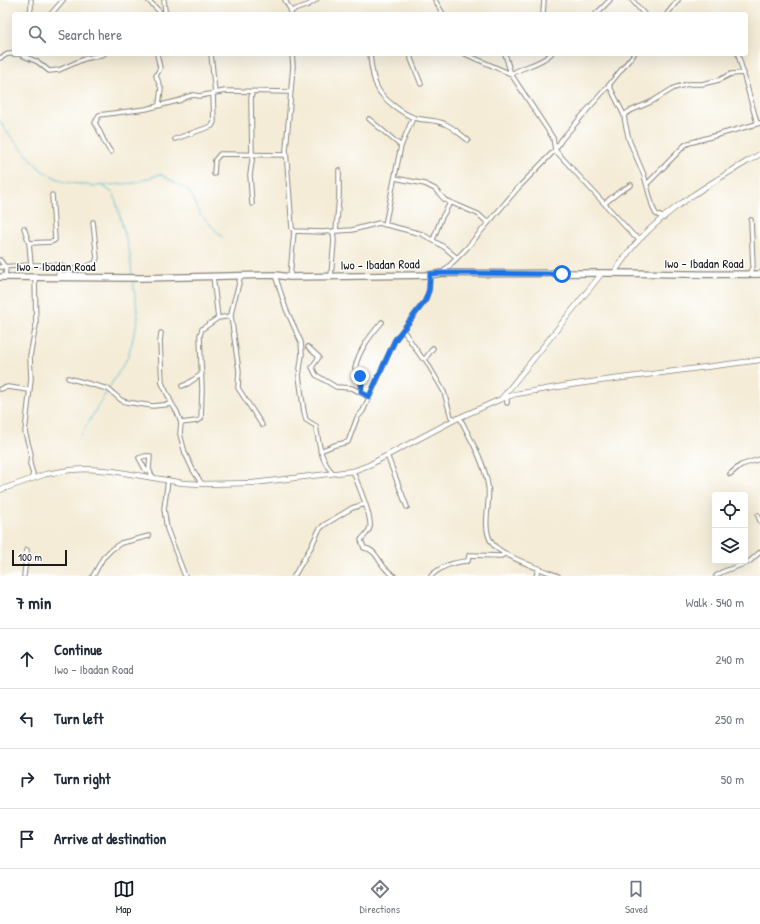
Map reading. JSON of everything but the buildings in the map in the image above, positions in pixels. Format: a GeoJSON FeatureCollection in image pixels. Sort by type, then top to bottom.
{"type":"FeatureCollection","features":[{"type":"Feature","properties":{"kind":"main road","name":"Iwo - Ibadan Road"},"geometry":{"type":"LineString","coordinates":[[3,277],[141,278],[213,275],[331,276],[442,273],[760,274]]}},
{"type":"Feature","properties":{"kind":"street"},"geometry":{"type":"LineString","coordinates":[[29,12],[31,0]]}},
{"type":"Feature","properties":{"kind":"street"},"geometry":{"type":"LineString","coordinates":[[53,12],[63,0]]}},
{"type":"Feature","properties":{"kind":"street"},"geometry":{"type":"LineString","coordinates":[[148,0],[160,12]]}},
{"type":"Feature","properties":{"kind":"street"},"geometry":{"type":"LineString","coordinates":[[164,0],[166,12]]}},
{"type":"Feature","properties":{"kind":"street"},"geometry":{"type":"LineString","coordinates":[[285,0],[291,12],[316,0]]}},
{"type":"Feature","properties":{"kind":"street"},"geometry":{"type":"LineString","coordinates":[[435,0],[443,12]]}},
{"type":"Feature","properties":{"kind":"street"},"geometry":{"type":"LineString","coordinates":[[542,12],[544,0]]}},
{"type":"Feature","properties":{"kind":"street"},"geometry":{"type":"LineString","coordinates":[[598,12],[610,0]]}},
{"type":"Feature","properties":{"kind":"street"},"geometry":{"type":"LineString","coordinates":[[632,0],[642,12]]}},
{"type":"Feature","properties":{"kind":"street"},"geometry":{"type":"LineString","coordinates":[[669,12],[678,0]]}},
{"type":"Feature","properties":{"kind":"street"},"geometry":{"type":"LineString","coordinates":[[0,58],[8,54],[12,54]]}},
{"type":"Feature","properties":{"kind":"street"},"geometry":{"type":"LineString","coordinates":[[24,56],[38,62],[49,71],[58,70],[84,59],[96,56]]}},
{"type":"Feature","properties":{"kind":"street"},"geometry":{"type":"LineString","coordinates":[[157,56],[160,68],[156,76],[161,88],[159,105]]}},
{"type":"Feature","properties":{"kind":"street"},"geometry":{"type":"LineString","coordinates":[[175,139],[212,126],[214,122],[214,94],[211,56]]}},
{"type":"Feature","properties":{"kind":"street"},"geometry":{"type":"LineString","coordinates":[[290,276],[294,231],[290,208],[286,155],[293,66],[292,56]]}},
{"type":"Feature","properties":{"kind":"street"},"geometry":{"type":"LineString","coordinates":[[370,56],[371,66],[377,88],[395,108],[413,118],[421,120],[436,120],[447,124],[468,140]]}},
{"type":"Feature","properties":{"kind":"street"},"geometry":{"type":"LineString","coordinates":[[411,56],[411,60],[421,84]]}},
{"type":"Feature","properties":{"kind":"street"},"geometry":{"type":"LineString","coordinates":[[470,56],[511,74],[549,56]]}},
{"type":"Feature","properties":{"kind":"street"},"geometry":{"type":"LineString","coordinates":[[506,56],[511,74],[553,138],[555,150],[634,236],[640,238]]}},
{"type":"Feature","properties":{"kind":"street"},"geometry":{"type":"LineString","coordinates":[[442,273],[453,263],[456,257],[466,249],[518,188],[555,150],[562,139],[610,85],[632,56]]}},
{"type":"Feature","properties":{"kind":"street"},"geometry":{"type":"LineString","coordinates":[[647,184],[684,145],[758,123],[739,56]]}},
{"type":"Feature","properties":{"kind":"street"},"geometry":{"type":"LineString","coordinates":[[624,115],[651,102],[674,88],[688,84],[702,84],[718,80],[730,74],[744,73]]}},
{"type":"Feature","properties":{"kind":"street"},"geometry":{"type":"LineString","coordinates":[[610,85],[624,115],[629,140],[644,175],[652,208],[656,214],[664,218]]}},
{"type":"Feature","properties":{"kind":"street"},"geometry":{"type":"LineString","coordinates":[[112,152],[108,148],[100,130],[95,123],[98,116],[146,109],[181,100],[186,97],[225,92],[290,92]]}},
{"type":"Feature","properties":{"kind":"street"},"geometry":{"type":"LineString","coordinates":[[252,92],[250,100],[253,154],[250,175],[252,204]]}},
{"type":"Feature","properties":{"kind":"street"},"geometry":{"type":"LineString","coordinates":[[385,225],[401,146],[413,118]]}},
{"type":"Feature","properties":{"kind":"street"},"geometry":{"type":"LineString","coordinates":[[370,119],[401,146]]}},
{"type":"Feature","properties":{"kind":"street"},"geometry":{"type":"LineString","coordinates":[[214,174],[215,160],[220,154],[286,155]]}},
{"type":"Feature","properties":{"kind":"street"},"geometry":{"type":"LineString","coordinates":[[614,273],[640,238],[664,218],[694,194],[760,154]]}},
{"type":"Feature","properties":{"kind":"street"},"geometry":{"type":"LineString","coordinates":[[331,276],[334,231],[339,197],[339,170]]}},
{"type":"Feature","properties":{"kind":"street"},"geometry":{"type":"LineString","coordinates":[[395,178],[425,184],[435,189],[445,200],[478,214],[488,223]]}},
{"type":"Feature","properties":{"kind":"street"},"geometry":{"type":"LineString","coordinates":[[605,203],[631,185]]}},
{"type":"Feature","properties":{"kind":"street"},"geometry":{"type":"LineString","coordinates":[[29,244],[51,242],[55,240],[52,195]]}},
{"type":"Feature","properties":{"kind":"street"},"geometry":{"type":"LineString","coordinates":[[433,240],[441,219],[450,203]]}},
{"type":"Feature","properties":{"kind":"street"},"geometry":{"type":"LineString","coordinates":[[749,274],[753,266],[752,220]]}},
{"type":"Feature","properties":{"kind":"street"},"geometry":{"type":"LineString","coordinates":[[0,267],[61,265],[66,269],[80,269],[95,263],[96,258],[93,222]]}},
{"type":"Feature","properties":{"kind":"street"},"geometry":{"type":"LineString","coordinates":[[294,231],[322,232],[352,230],[379,224],[422,234],[444,246],[456,257]]}},
{"type":"Feature","properties":{"kind":"street"},"geometry":{"type":"LineString","coordinates":[[24,228],[29,244],[31,265]]}},
{"type":"Feature","properties":{"kind":"street"},"geometry":{"type":"LineString","coordinates":[[0,260],[6,268]]}},
{"type":"Feature","properties":{"kind":"street"},"geometry":{"type":"LineString","coordinates":[[61,265],[58,274],[125,277]]}},
{"type":"Feature","properties":{"kind":"street"},"geometry":{"type":"LineString","coordinates":[[3,277],[6,268]]}},
{"type":"Feature","properties":{"kind":"street"},"geometry":{"type":"LineString","coordinates":[[501,399],[602,273]]}},
{"type":"Feature","properties":{"kind":"street"},"geometry":{"type":"LineString","coordinates":[[320,451],[348,442],[357,418],[363,411],[395,340],[425,301],[429,290],[430,274]]}},
{"type":"Feature","properties":{"kind":"street"},"geometry":{"type":"LineString","coordinates":[[213,275],[218,318]]}},
{"type":"Feature","properties":{"kind":"street"},"geometry":{"type":"LineString","coordinates":[[275,275],[286,309],[301,342],[302,354],[300,368],[300,390],[306,420],[316,426],[320,451],[328,468],[333,473]]}},
{"type":"Feature","properties":{"kind":"street"},"geometry":{"type":"LineString","coordinates":[[240,276],[240,286],[232,307],[231,316],[239,371],[238,388],[262,425]]}},
{"type":"Feature","properties":{"kind":"street"},"geometry":{"type":"LineString","coordinates":[[30,480],[33,474],[30,464],[31,454],[25,432],[31,379],[30,356],[36,325],[35,277]]}},
{"type":"Feature","properties":{"kind":"street"},"geometry":{"type":"LineString","coordinates":[[181,423],[201,419],[201,331],[218,318],[231,316]]}},
{"type":"Feature","properties":{"kind":"street"},"geometry":{"type":"LineString","coordinates":[[361,392],[362,382],[355,368],[358,357],[370,337],[382,322]]}},
{"type":"Feature","properties":{"kind":"street"},"geometry":{"type":"LineString","coordinates":[[403,330],[422,358],[425,359],[444,392],[451,417],[458,419],[484,467],[488,487],[487,521],[489,537],[493,545],[505,554],[558,576]]}},
{"type":"Feature","properties":{"kind":"street"},"geometry":{"type":"LineString","coordinates":[[161,333],[162,383],[181,423],[180,434],[185,453],[202,484]]}},
{"type":"Feature","properties":{"kind":"street"},"geometry":{"type":"LineString","coordinates":[[308,347],[319,357],[312,367],[316,375],[336,387],[352,388],[369,397]]}},
{"type":"Feature","properties":{"kind":"street"},"geometry":{"type":"LineString","coordinates":[[425,359],[433,348]]}},
{"type":"Feature","properties":{"kind":"street"},"geometry":{"type":"LineString","coordinates":[[0,490],[46,474],[88,469],[113,471],[187,484],[253,483],[353,471],[458,419],[501,399],[516,394],[576,384],[760,360]]}},
{"type":"Feature","properties":{"kind":"street"},"geometry":{"type":"LineString","coordinates":[[182,386],[202,374]]}},
{"type":"Feature","properties":{"kind":"street"},"geometry":{"type":"LineString","coordinates":[[68,378],[108,389],[121,400],[126,402],[153,406],[172,404]]}},
{"type":"Feature","properties":{"kind":"street"},"geometry":{"type":"LineString","coordinates":[[0,389],[8,388],[29,390]]}},
{"type":"Feature","properties":{"kind":"street"},"geometry":{"type":"LineString","coordinates":[[507,397],[507,403]]}},
{"type":"Feature","properties":{"kind":"street"},"geometry":{"type":"LineString","coordinates":[[387,455],[407,507]]}},
{"type":"Feature","properties":{"kind":"street"},"geometry":{"type":"LineString","coordinates":[[730,474],[742,465],[760,459]]}},
{"type":"Feature","properties":{"kind":"street"},"geometry":{"type":"LineString","coordinates":[[149,470],[150,474],[154,478]]}},
{"type":"Feature","properties":{"kind":"street"},"geometry":{"type":"LineString","coordinates":[[353,471],[365,504],[370,526],[368,533],[361,540],[362,544],[364,548],[368,548],[375,553],[385,568],[394,576]]}},
{"type":"Feature","properties":{"kind":"street"},"geometry":{"type":"LineString","coordinates":[[168,480],[164,509],[167,529],[185,576]]}},
{"type":"Feature","properties":{"kind":"street"},"geometry":{"type":"LineString","coordinates":[[294,576],[311,547],[318,530],[352,508],[365,504]]}},
{"type":"Feature","properties":{"kind":"street"},"geometry":{"type":"LineString","coordinates":[[758,515],[760,521]]}},
{"type":"Feature","properties":{"kind":"street"},"geometry":{"type":"LineString","coordinates":[[93,576],[103,558],[112,549],[121,543],[149,536]]}},
{"type":"Feature","properties":{"kind":"street"},"geometry":{"type":"LineString","coordinates":[[24,576],[27,550]]}},
{"type":"Feature","properties":{"kind":"street"},"geometry":{"type":"LineString","coordinates":[[716,576],[722,572],[749,562],[760,552]]}},
{"type":"Feature","properties":{"kind":"street"},"geometry":{"type":"LineString","coordinates":[[431,576],[443,567],[468,562],[469,555],[501,556],[505,554]]}},
{"type":"Feature","properties":{"kind":"street"},"geometry":{"type":"LineString","coordinates":[[536,576],[539,568]]}},
{"type":"Feature","properties":{"kind":"waterway"},"geometry":{"type":"LineString","coordinates":[[0,121],[5,130],[41,170],[64,182],[94,186],[135,183],[160,174],[189,191],[201,215],[224,239]]}},
{"type":"Feature","properties":{"kind":"waterway"},"geometry":{"type":"LineString","coordinates":[[103,186],[114,194],[130,254],[132,275]]}},
{"type":"Feature","properties":{"kind":"waterway"},"geometry":{"type":"LineString","coordinates":[[109,388],[128,357],[138,319],[133,280]]}},
{"type":"Feature","properties":{"kind":"waterway"},"geometry":{"type":"LineString","coordinates":[[81,435],[107,391]]}},
{"type":"Feature","properties":{"kind":"route"},"geometry":{"type":"LineString","coordinates":[[360,376],[362,382],[361,392],[369,397],[395,340],[425,301],[429,290],[430,274],[562,274]]}}]}
